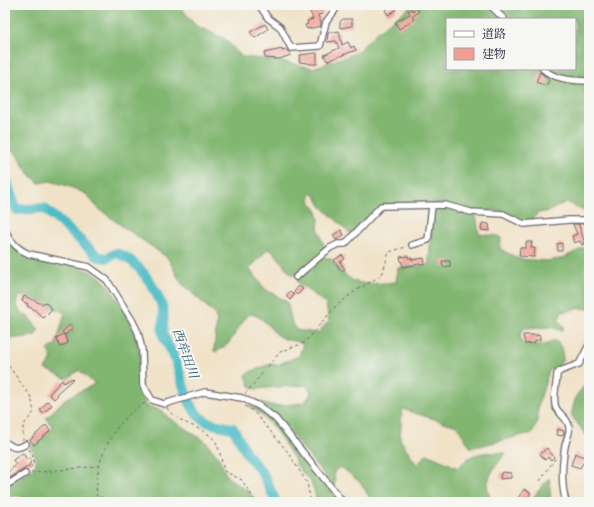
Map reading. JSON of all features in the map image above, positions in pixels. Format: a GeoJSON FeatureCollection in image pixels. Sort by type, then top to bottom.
{"type":"FeatureCollection","features":[{"type":"Feature","properties":{"kind":"street"},"geometry":{"type":"LineString","coordinates":[[259,5],[268,18],[280,27],[291,48],[320,46],[326,22],[335,10],[334,5]]}},
{"type":"Feature","properties":{"kind":"street"},"geometry":{"type":"LineString","coordinates":[[490,5],[503,18]]}},
{"type":"Feature","properties":{"kind":"street"},"geometry":{"type":"LineString","coordinates":[[545,70],[563,78],[575,81],[589,81]]}},
{"type":"Feature","properties":{"kind":"street"},"geometry":{"type":"LineString","coordinates":[[296,276],[330,248],[338,244],[345,244],[381,206],[445,205],[471,212],[503,214],[524,224],[569,220],[589,220]]}},
{"type":"Feature","properties":{"kind":"street"},"geometry":{"type":"LineString","coordinates":[[412,245],[428,240],[432,206]]}},
{"type":"Feature","properties":{"kind":"street"},"geometry":{"type":"LineString","coordinates":[[5,230],[15,246],[22,251],[29,254],[89,267],[107,280],[138,332],[142,350],[143,385],[152,400],[164,404],[186,399],[205,392],[242,398],[259,406],[276,419],[343,502]]}},
{"type":"Feature","properties":{"kind":"street"},"geometry":{"type":"LineString","coordinates":[[566,502],[563,492],[565,446],[570,430],[555,403],[557,374],[560,370],[579,364],[589,345]]}},
{"type":"Feature","properties":{"kind":"street"},"geometry":{"type":"LineString","coordinates":[[5,442],[18,449],[26,444]]}},
{"type":"Feature","properties":{"kind":"street"},"geometry":{"type":"LineString","coordinates":[[5,486],[24,474]]}},
{"type":"Feature","properties":{"kind":"path"},"geometry":{"type":"LineString","coordinates":[[311,502],[307,483],[288,452],[253,410],[245,406],[242,398],[280,352],[304,343],[335,307],[354,292],[382,275],[389,252],[412,245]]}},
{"type":"Feature","properties":{"kind":"path"},"geometry":{"type":"LineString","coordinates":[[5,361],[31,397],[34,412],[23,426],[22,439],[32,454],[34,462],[24,474]]}},
{"type":"Feature","properties":{"kind":"path"},"geometry":{"type":"LineString","coordinates":[[114,502],[113,500],[97,496],[96,494],[99,466],[115,433],[124,419],[135,408],[152,400]]}},
{"type":"Feature","properties":{"kind":"path"},"geometry":{"type":"LineString","coordinates":[[164,404],[171,415],[206,434],[216,443],[224,471],[242,480],[256,502]]}},
{"type":"Feature","properties":{"kind":"path"},"geometry":{"type":"LineString","coordinates":[[540,481],[565,446]]}},
{"type":"Feature","properties":{"kind":"path"},"geometry":{"type":"LineString","coordinates":[[24,474],[99,466]]}},
{"type":"Feature","properties":{"kind":"green space"},"geometry":{"type":"Polygon","coordinates":[[[5,5],[179,5],[195,25],[225,39],[242,57],[273,60],[313,68],[356,53],[377,32],[413,5],[589,5],[589,214],[567,202],[550,210],[537,213],[533,220],[525,223],[502,211],[471,210],[447,204],[384,204],[351,234],[321,206],[316,196],[311,193],[311,203],[317,210],[319,220],[318,228],[325,249],[294,276],[287,270],[276,254],[268,249],[249,269],[265,289],[287,302],[292,323],[296,330],[318,333],[329,321],[326,304],[297,282],[298,279],[318,258],[330,258],[351,280],[365,284],[396,282],[398,268],[428,265],[434,208],[445,207],[476,215],[479,234],[498,236],[501,238],[500,249],[519,259],[546,261],[561,259],[589,245],[589,309],[581,308],[562,312],[558,320],[564,326],[562,331],[551,327],[524,328],[520,336],[522,344],[543,345],[551,343],[554,340],[561,348],[563,360],[558,366],[549,371],[538,405],[537,423],[532,433],[471,448],[457,426],[402,409],[400,439],[417,465],[427,454],[458,468],[474,455],[485,453],[506,453],[493,470],[488,483],[489,496],[494,502],[372,502],[361,483],[341,467],[336,469],[334,473],[335,484],[332,485],[278,417],[253,400],[274,406],[302,403],[307,400],[311,393],[307,385],[254,389],[250,386],[246,375],[270,364],[277,365],[299,356],[303,344],[282,338],[258,316],[248,314],[228,344],[216,352],[214,351],[217,321],[214,313],[181,283],[168,258],[111,218],[97,207],[86,194],[68,186],[50,181],[39,183],[23,165],[16,153],[5,149],[5,5]]]}},
{"type":"Feature","properties":{"kind":"green space"},"geometry":{"type":"Polygon","coordinates":[[[5,236],[16,248],[28,256],[82,268],[94,273],[105,282],[122,306],[139,346],[140,381],[143,400],[146,406],[163,411],[166,416],[206,442],[219,458],[227,477],[248,491],[256,502],[33,502],[19,496],[5,497],[10,485],[35,466],[35,455],[30,447],[53,428],[46,418],[65,399],[95,384],[79,370],[67,379],[45,369],[52,359],[48,350],[56,344],[65,313],[30,297],[19,296],[16,303],[20,312],[28,317],[39,329],[35,336],[9,339],[6,347],[9,355],[5,368],[5,236]]]}},
{"type":"Feature","properties":{"kind":"green space"},"geometry":{"type":"Polygon","coordinates":[[[585,385],[589,387],[589,439],[571,415],[576,396],[585,385]]]}},
{"type":"Feature","properties":{"kind":"green space"},"geometry":{"type":"Polygon","coordinates":[[[249,405],[265,412],[275,421],[341,502],[316,502],[313,486],[297,465],[282,439],[273,427],[249,405]]]}},
{"type":"Feature","properties":{"kind":"green space"},"geometry":{"type":"Polygon","coordinates":[[[549,478],[551,502],[527,502],[531,500],[549,478]]]}},
{"type":"Feature","properties":{"kind":"building"},"geometry":{"type":"Polygon","coordinates":[[[312,5],[320,5],[323,14],[318,15],[321,26],[307,29],[305,25],[308,24],[307,21],[313,19],[308,7],[312,5]]]}},
{"type":"Feature","properties":{"kind":"building"},"geometry":{"type":"Polygon","coordinates":[[[394,5],[396,10],[388,15],[385,10],[394,5]]]}},
{"type":"Feature","properties":{"kind":"building"},"geometry":{"type":"Polygon","coordinates":[[[416,8],[419,11],[412,17],[414,20],[399,29],[395,22],[410,14],[408,11],[412,9],[413,11],[416,8]]]}},
{"type":"Feature","properties":{"kind":"building"},"geometry":{"type":"Polygon","coordinates":[[[343,19],[352,19],[352,26],[340,28],[340,22],[343,19]]]}},
{"type":"Feature","properties":{"kind":"building"},"geometry":{"type":"Polygon","coordinates":[[[265,24],[268,29],[255,38],[250,32],[265,24]]]}},
{"type":"Feature","properties":{"kind":"building"},"geometry":{"type":"Polygon","coordinates":[[[339,31],[342,45],[348,42],[351,48],[354,46],[356,50],[327,61],[324,55],[339,48],[336,41],[327,42],[328,33],[339,31]]]}},
{"type":"Feature","properties":{"kind":"building"},"geometry":{"type":"Polygon","coordinates":[[[282,49],[282,51],[287,50],[291,55],[279,59],[265,58],[264,53],[282,49]]]}},
{"type":"Feature","properties":{"kind":"building"},"geometry":{"type":"Polygon","coordinates":[[[317,53],[317,64],[299,62],[300,55],[317,53]]]}},
{"type":"Feature","properties":{"kind":"building"},"geometry":{"type":"Polygon","coordinates":[[[540,72],[549,80],[546,86],[536,82],[540,72]]]}},
{"type":"Feature","properties":{"kind":"building"},"geometry":{"type":"Polygon","coordinates":[[[482,223],[489,224],[490,231],[481,230],[482,223]]]}},
{"type":"Feature","properties":{"kind":"building"},"geometry":{"type":"Polygon","coordinates":[[[573,224],[579,224],[585,244],[582,245],[580,241],[574,243],[572,236],[577,234],[573,224]]]}},
{"type":"Feature","properties":{"kind":"building"},"geometry":{"type":"Polygon","coordinates":[[[341,230],[344,235],[336,240],[333,235],[341,230]]]}},
{"type":"Feature","properties":{"kind":"building"},"geometry":{"type":"Polygon","coordinates":[[[526,242],[532,242],[531,248],[535,248],[534,257],[519,256],[520,248],[526,248],[526,242]]]}},
{"type":"Feature","properties":{"kind":"building"},"geometry":{"type":"Polygon","coordinates":[[[562,243],[562,251],[558,251],[557,244],[562,243]]]}},
{"type":"Feature","properties":{"kind":"building"},"geometry":{"type":"Polygon","coordinates":[[[342,255],[345,259],[340,262],[345,269],[341,271],[334,260],[342,255]]]}},
{"type":"Feature","properties":{"kind":"building"},"geometry":{"type":"Polygon","coordinates":[[[408,256],[408,258],[412,258],[412,260],[424,258],[425,263],[403,267],[400,257],[408,256]]]}},
{"type":"Feature","properties":{"kind":"building"},"geometry":{"type":"Polygon","coordinates":[[[442,261],[450,261],[450,266],[443,267],[442,261]]]}},
{"type":"Feature","properties":{"kind":"building"},"geometry":{"type":"Polygon","coordinates":[[[299,286],[303,289],[297,295],[294,292],[299,286]]]}},
{"type":"Feature","properties":{"kind":"building"},"geometry":{"type":"Polygon","coordinates":[[[290,291],[294,295],[290,300],[286,296],[290,291]]]}},
{"type":"Feature","properties":{"kind":"building"},"geometry":{"type":"Polygon","coordinates":[[[24,296],[42,304],[45,302],[52,309],[43,318],[35,310],[27,306],[28,304],[22,301],[24,296]]]}},
{"type":"Feature","properties":{"kind":"building"},"geometry":{"type":"Polygon","coordinates":[[[70,325],[73,328],[65,335],[62,332],[70,325]]]}},
{"type":"Feature","properties":{"kind":"building"},"geometry":{"type":"Polygon","coordinates":[[[64,334],[68,343],[60,347],[56,338],[64,334]]]}},
{"type":"Feature","properties":{"kind":"building"},"geometry":{"type":"Polygon","coordinates":[[[523,335],[537,335],[540,336],[540,340],[535,340],[535,343],[525,344],[523,335]]]}},
{"type":"Feature","properties":{"kind":"building"},"geometry":{"type":"Polygon","coordinates":[[[72,378],[73,379],[57,393],[58,395],[54,399],[49,394],[62,380],[64,383],[72,378]]]}},
{"type":"Feature","properties":{"kind":"building"},"geometry":{"type":"Polygon","coordinates":[[[48,401],[52,405],[43,414],[40,410],[48,401]]]}},
{"type":"Feature","properties":{"kind":"building"},"geometry":{"type":"Polygon","coordinates":[[[46,425],[50,431],[34,445],[30,440],[46,425]]]}},
{"type":"Feature","properties":{"kind":"building"},"geometry":{"type":"Polygon","coordinates":[[[558,429],[564,431],[563,436],[557,435],[558,429]]]}},
{"type":"Feature","properties":{"kind":"building"},"geometry":{"type":"Polygon","coordinates":[[[547,448],[554,457],[551,460],[548,457],[545,460],[540,454],[547,448]]]}},
{"type":"Feature","properties":{"kind":"building"},"geometry":{"type":"Polygon","coordinates":[[[23,453],[27,460],[30,458],[31,461],[29,466],[5,481],[5,475],[16,465],[13,460],[23,453]]]}},
{"type":"Feature","properties":{"kind":"building"},"geometry":{"type":"Polygon","coordinates":[[[575,453],[586,458],[580,468],[571,465],[575,453]]]}},
{"type":"Feature","properties":{"kind":"building"},"geometry":{"type":"Polygon","coordinates":[[[501,473],[511,473],[511,478],[500,479],[501,473]]]}},
{"type":"Feature","properties":{"kind":"building"},"geometry":{"type":"Polygon","coordinates":[[[524,489],[531,493],[525,502],[518,498],[524,489]]]}},
{"type":"Feature","properties":{"kind":"waterway","name":"西牟田川"},"geometry":{"type":"LineString","coordinates":[[5,175],[17,210],[44,208],[99,257],[107,258],[116,253],[124,256],[132,261],[146,276],[156,293],[163,310],[163,335],[174,357],[184,389],[191,405],[204,420],[216,425],[233,428],[247,454],[263,474],[276,502]]}}]}
